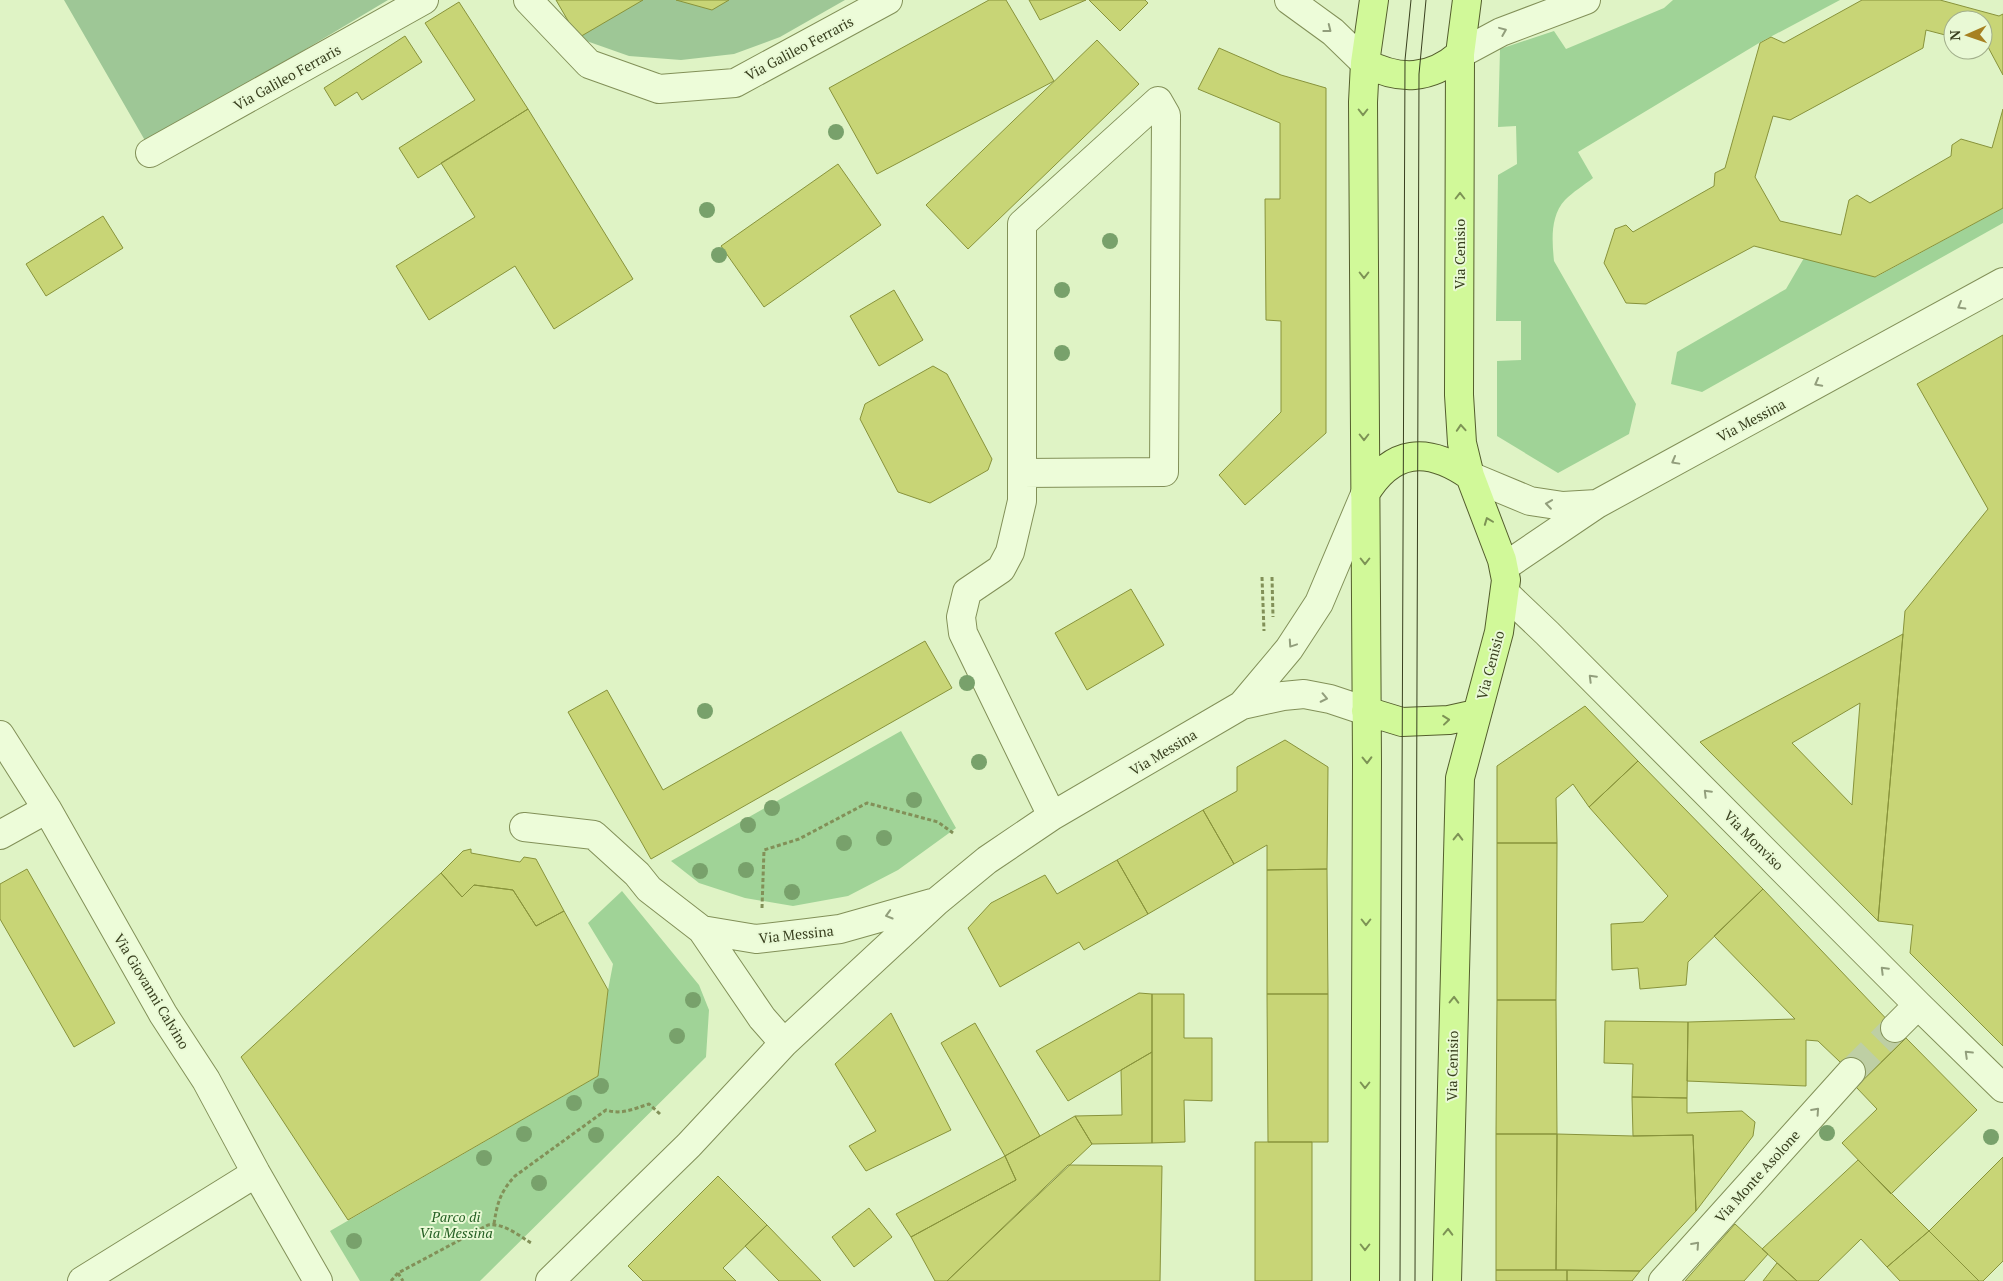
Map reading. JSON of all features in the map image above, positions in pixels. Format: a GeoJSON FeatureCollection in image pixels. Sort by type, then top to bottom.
{"type":"FeatureCollection","features":[{"type":"Feature","properties":{"kind":"main road"},"geometry":{"type":"LineString","coordinates":[[1365,1281],[1365,63],[1374,0]]}},
{"type":"Feature","properties":{"kind":"main road","name":"Via Cenisio"},"geometry":{"type":"LineString","coordinates":[[1447,1281],[1460,778],[1500,632],[1505,580],[1470,476],[1462,443],[1459,395],[1460,54],[1467,0]]}},
{"type":"Feature","properties":{"kind":"main road"},"geometry":{"type":"LineString","coordinates":[[1365,63],[1386,72],[1411,75],[1436,71],[1449,64],[1460,54]]}},
{"type":"Feature","properties":{"kind":"main road"},"geometry":{"type":"LineString","coordinates":[[1365,494],[1382,470],[1396,460],[1410,456],[1439,459],[1470,476]]}},
{"type":"Feature","properties":{"kind":"main road"},"geometry":{"type":"LineString","coordinates":[[1366,711],[1402,722],[1449,720],[1476,714]]}},
{"type":"Feature","properties":{"kind":"street","name":"Via Galileo Ferraris"},"geometry":{"type":"LineString","coordinates":[[150,153],[424,0]]}},
{"type":"Feature","properties":{"kind":"street","name":"Via Galileo Ferraris"},"geometry":{"type":"LineString","coordinates":[[528,0],[589,64],[659,89],[735,83],[888,0]]}},
{"type":"Feature","properties":{"kind":"street"},"geometry":{"type":"LineString","coordinates":[[1289,0],[1333,32],[1365,63]]}},
{"type":"Feature","properties":{"kind":"street"},"geometry":{"type":"LineString","coordinates":[[1460,54],[1501,32],[1586,0]]}},
{"type":"Feature","properties":{"kind":"street"},"geometry":{"type":"LineString","coordinates":[[1022,474],[1164,472],[1166,115],[1158,101],[1022,224],[1022,474],[1022,501],[1010,552],[1001,569],[967,592],[961,617],[963,633],[1052,816]]}},
{"type":"Feature","properties":{"kind":"street","name":"Via Messina"},"geometry":{"type":"LineString","coordinates":[[1505,580],[1597,504],[2003,282]]}},
{"type":"Feature","properties":{"kind":"street"},"geometry":{"type":"LineString","coordinates":[[1470,476],[1530,501],[1563,506],[1597,504]]}},
{"type":"Feature","properties":{"kind":"street","name":"Via Messina"},"geometry":{"type":"LineString","coordinates":[[1242,705],[1289,649],[1319,603],[1365,494]]}},
{"type":"Feature","properties":{"kind":"street","name":"Via Monviso"},"geometry":{"type":"LineString","coordinates":[[1505,580],[1547,633],[2003,1088]]}},
{"type":"Feature","properties":{"kind":"street","name":"Via Messina"},"geometry":{"type":"LineString","coordinates":[[550,1281],[689,1145],[784,1044],[936,902],[987,860],[1052,816],[1242,705],[1283,696],[1304,694],[1330,699],[1366,711]]}},
{"type":"Feature","properties":{"kind":"street","name":"Via Giovanni Calvino"},"geometry":{"type":"LineString","coordinates":[[0,735],[47,809],[163,1014],[206,1080],[256,1173],[318,1281]]}},
{"type":"Feature","properties":{"kind":"street"},"geometry":{"type":"LineString","coordinates":[[0,835],[47,809]]}},
{"type":"Feature","properties":{"kind":"street"},"geometry":{"type":"LineString","coordinates":[[524,827],[594,835],[637,874],[649,889],[702,930],[762,1018],[784,1044]]}},
{"type":"Feature","properties":{"kind":"street","name":"Via Messina"},"geometry":{"type":"LineString","coordinates":[[702,930],[756,939],[808,933],[840,929],[936,902]]}},
{"type":"Feature","properties":{"kind":"street"},"geometry":{"type":"LineString","coordinates":[[1895,1028],[1918,1005]]}},
{"type":"Feature","properties":{"kind":"street","name":"Via Monte Asolone"},"geometry":{"type":"LineString","coordinates":[[1663,1281],[1851,1072]]}},
{"type":"Feature","properties":{"kind":"street"},"geometry":{"type":"LineString","coordinates":[[82,1281],[256,1173]]}},
{"type":"Feature","properties":{"kind":"path"},"geometry":{"type":"LineString","coordinates":[[762,909],[764,850],[799,839],[867,803],[938,822],[953,833]]}},
{"type":"Feature","properties":{"kind":"path"},"geometry":{"type":"LineString","coordinates":[[494,1224],[497,1205],[504,1187],[515,1176],[606,1110],[624,1113],[649,1104],[660,1114]]}},
{"type":"Feature","properties":{"kind":"path"},"geometry":{"type":"LineString","coordinates":[[391,1281],[398,1273],[478,1228],[494,1224],[506,1228],[531,1243]]}},
{"type":"Feature","properties":{"kind":"path"},"geometry":{"type":"LineString","coordinates":[[398,1273],[402,1281]]}},
{"type":"Feature","properties":{"kind":"green space"},"geometry":{"type":"Polygon","coordinates":[[[64,0],[388,0],[147,144],[64,0]]]}},
{"type":"Feature","properties":{"kind":"green space"},"geometry":{"type":"Polygon","coordinates":[[[556,0],[845,0],[780,37],[734,54],[681,60],[629,56],[578,38],[556,0]]]}},
{"type":"Feature","properties":{"kind":"green space"},"geometry":{"type":"Polygon","coordinates":[[[1673,0],[1840,0],[1759,43],[1578,152],[1593,178],[1575,191],[1560,206],[1553,229],[1554,261],[1636,404],[1629,434],[1558,473],[1497,436],[1497,361],[1521,360],[1521,321],[1496,321],[1498,175],[1517,164],[1516,126],[1498,127],[1500,49],[1554,31],[1566,49],[1664,8],[1673,0]]]}},
{"type":"Feature","properties":{"kind":"green space"},"geometry":{"type":"Polygon","coordinates":[[[2003,208],[2003,223],[1702,392],[1671,384],[1677,352],[1786,289],[1804,258],[1876,277],[2003,208]]]}},
{"type":"Feature","properties":{"kind":"green space"},"geometry":{"type":"Polygon","coordinates":[[[901,731],[956,828],[898,870],[848,896],[793,906],[745,898],[699,883],[671,861],[901,731]]]}},
{"type":"Feature","properties":{"kind":"green space","name":"Parco di Via Messina"},"geometry":{"type":"Polygon","coordinates":[[[622,891],[699,985],[709,1010],[706,1057],[480,1281],[360,1281],[330,1231],[598,1076],[608,990],[613,964],[588,923],[622,891]]]}},
{"type":"Feature","properties":{"kind":"building"},"geometry":{"type":"Polygon","coordinates":[[[556,0],[643,0],[578,38],[556,0]]]}},
{"type":"Feature","properties":{"kind":"building"},"geometry":{"type":"Polygon","coordinates":[[[676,0],[729,0],[712,10],[676,0]]]}},
{"type":"Feature","properties":{"kind":"building"},"geometry":{"type":"Polygon","coordinates":[[[989,0],[1006,0],[1054,81],[877,174],[829,88],[989,0]]]}},
{"type":"Feature","properties":{"kind":"building"},"geometry":{"type":"Polygon","coordinates":[[[1029,0],[1086,0],[1040,20],[1029,0]]]}},
{"type":"Feature","properties":{"kind":"building"},"geometry":{"type":"Polygon","coordinates":[[[1089,0],[1145,0],[1148,3],[1120,31],[1089,0]]]}},
{"type":"Feature","properties":{"kind":"building"},"geometry":{"type":"Polygon","coordinates":[[[1862,0],[1940,0],[1977,10],[1943,10],[1943,34],[1926,30],[1923,48],[1790,120],[1773,116],[1755,177],[1780,221],[1841,235],[1849,200],[1857,195],[1870,203],[1951,156],[1952,145],[1961,139],[1992,148],[2003,109],[2003,208],[1875,277],[1754,246],[1646,304],[1626,303],[1604,263],[1615,229],[1626,225],[1633,232],[1714,186],[1715,173],[1725,168],[1760,43],[1771,37],[1784,43],[1862,0]]]}},
{"type":"Feature","properties":{"kind":"building"},"geometry":{"type":"Polygon","coordinates":[[[459,2],[528,109],[418,178],[399,148],[475,100],[425,23],[459,2]]]}},
{"type":"Feature","properties":{"kind":"building"},"geometry":{"type":"Polygon","coordinates":[[[1993,14],[1999,16],[2003,14],[2003,75],[1993,56],[1993,14]]]}},
{"type":"Feature","properties":{"kind":"building"},"geometry":{"type":"Polygon","coordinates":[[[405,36],[422,62],[362,100],[357,92],[335,106],[324,88],[405,36]]]}},
{"type":"Feature","properties":{"kind":"building"},"geometry":{"type":"Polygon","coordinates":[[[1097,40],[1139,84],[968,249],[926,205],[1097,40]]]}},
{"type":"Feature","properties":{"kind":"building"},"geometry":{"type":"Polygon","coordinates":[[[1219,48],[1281,75],[1326,88],[1326,433],[1245,505],[1219,475],[1281,412],[1281,321],[1266,320],[1265,199],[1280,199],[1280,123],[1198,89],[1219,48]]]}},
{"type":"Feature","properties":{"kind":"building"},"geometry":{"type":"Polygon","coordinates":[[[528,109],[633,279],[554,329],[515,266],[429,320],[396,266],[475,217],[441,163],[528,109]]]}},
{"type":"Feature","properties":{"kind":"building"},"geometry":{"type":"Polygon","coordinates":[[[838,164],[881,225],[764,307],[721,246],[838,164]]]}},
{"type":"Feature","properties":{"kind":"building"},"geometry":{"type":"Polygon","coordinates":[[[103,216],[123,248],[46,296],[26,264],[103,216]]]}},
{"type":"Feature","properties":{"kind":"building"},"geometry":{"type":"Polygon","coordinates":[[[894,290],[923,340],[879,366],[850,316],[894,290]]]}},
{"type":"Feature","properties":{"kind":"building"},"geometry":{"type":"Polygon","coordinates":[[[2003,335],[2003,1046],[1910,953],[1913,925],[1878,921],[1905,611],[1988,509],[1917,384],[2003,335]]]}},
{"type":"Feature","properties":{"kind":"building"},"geometry":{"type":"Polygon","coordinates":[[[933,366],[947,374],[992,459],[988,470],[930,503],[898,492],[860,419],[865,404],[933,366]]]}},
{"type":"Feature","properties":{"kind":"building"},"geometry":{"type":"Polygon","coordinates":[[[1131,589],[1164,645],[1087,690],[1055,633],[1131,589]]]}},
{"type":"Feature","properties":{"kind":"building"},"geometry":{"type":"Polygon","coordinates":[[[1903,634],[1878,921],[1700,742],[1903,634]],[[1860,703],[1792,743],[1852,805],[1860,703]]]}},
{"type":"Feature","properties":{"kind":"building"},"geometry":{"type":"Polygon","coordinates":[[[925,641],[952,688],[651,859],[568,712],[607,690],[663,790],[925,641]]]}},
{"type":"Feature","properties":{"kind":"building"},"geometry":{"type":"Polygon","coordinates":[[[1585,706],[1638,761],[1589,807],[1573,784],[1556,798],[1557,843],[1497,843],[1497,766],[1585,706]]]}},
{"type":"Feature","properties":{"kind":"building"},"geometry":{"type":"Polygon","coordinates":[[[1285,740],[1328,767],[1327,869],[1267,870],[1267,845],[1234,864],[1203,810],[1237,791],[1237,767],[1285,740]]]}},
{"type":"Feature","properties":{"kind":"building"},"geometry":{"type":"Polygon","coordinates":[[[1638,761],[1763,889],[1688,962],[1686,985],[1640,989],[1638,968],[1612,970],[1611,924],[1643,922],[1668,896],[1589,807],[1638,761]]]}},
{"type":"Feature","properties":{"kind":"building"},"geometry":{"type":"Polygon","coordinates":[[[1203,810],[1234,864],[1148,914],[1117,860],[1203,810]]]}},
{"type":"Feature","properties":{"kind":"building"},"geometry":{"type":"Polygon","coordinates":[[[1497,843],[1557,843],[1556,1000],[1497,1000],[1497,843]]]}},
{"type":"Feature","properties":{"kind":"building"},"geometry":{"type":"Polygon","coordinates":[[[471,849],[471,853],[520,862],[524,857],[536,859],[564,911],[536,926],[513,890],[474,885],[462,897],[441,873],[463,851],[471,849]]]}},
{"type":"Feature","properties":{"kind":"building"},"geometry":{"type":"Polygon","coordinates":[[[1117,860],[1148,914],[1084,950],[1079,942],[1000,987],[968,928],[991,903],[1045,875],[1057,894],[1117,860]]]}},
{"type":"Feature","properties":{"kind":"building"},"geometry":{"type":"Polygon","coordinates":[[[27,869],[115,1023],[74,1047],[0,919],[0,884],[27,869]]]}},
{"type":"Feature","properties":{"kind":"building"},"geometry":{"type":"Polygon","coordinates":[[[1327,869],[1328,994],[1267,994],[1267,870],[1327,869]]]}},
{"type":"Feature","properties":{"kind":"building"},"geometry":{"type":"Polygon","coordinates":[[[441,873],[462,897],[474,885],[513,890],[536,926],[564,911],[608,990],[598,1076],[348,1220],[241,1057],[441,873]]]}},
{"type":"Feature","properties":{"kind":"building"},"geometry":{"type":"Polygon","coordinates":[[[1763,889],[1906,1038],[1861,1082],[1818,1041],[1806,1040],[1806,1086],[1687,1081],[1688,1022],[1795,1019],[1714,936],[1763,889]]]}},
{"type":"Feature","properties":{"kind":"building"},"geometry":{"type":"Polygon","coordinates":[[[1139,993],[1152,994],[1152,1052],[1068,1101],[1036,1051],[1139,993]]]}},
{"type":"Feature","properties":{"kind":"building"},"geometry":{"type":"Polygon","coordinates":[[[1152,994],[1184,994],[1184,1038],[1212,1038],[1212,1101],[1184,1100],[1185,1142],[1152,1143],[1152,994]]]}},
{"type":"Feature","properties":{"kind":"building"},"geometry":{"type":"Polygon","coordinates":[[[1267,994],[1328,994],[1328,1142],[1268,1142],[1267,994]]]}},
{"type":"Feature","properties":{"kind":"building"},"geometry":{"type":"Polygon","coordinates":[[[1497,1000],[1556,1000],[1557,1134],[1496,1134],[1497,1000]]]}},
{"type":"Feature","properties":{"kind":"building"},"geometry":{"type":"Polygon","coordinates":[[[891,1013],[951,1130],[866,1171],[849,1146],[876,1131],[835,1064],[891,1013]]]}},
{"type":"Feature","properties":{"kind":"building"},"geometry":{"type":"Polygon","coordinates":[[[1605,1021],[1688,1022],[1687,1098],[1632,1097],[1633,1064],[1604,1063],[1605,1021]]]}},
{"type":"Feature","properties":{"kind":"building"},"geometry":{"type":"Polygon","coordinates":[[[975,1023],[1040,1136],[1005,1156],[941,1043],[975,1023]]]}},
{"type":"Feature","properties":{"kind":"building"},"geometry":{"type":"Polygon","coordinates":[[[1906,1038],[1977,1110],[1891,1194],[1842,1143],[1877,1109],[1856,1087],[1906,1038]]]}},
{"type":"Feature","properties":{"kind":"building"},"geometry":{"type":"Polygon","coordinates":[[[1152,1052],[1152,1143],[1092,1144],[1075,1116],[1122,1115],[1121,1070],[1152,1052]]]}},
{"type":"Feature","properties":{"kind":"building"},"geometry":{"type":"Polygon","coordinates":[[[1632,1097],[1687,1098],[1687,1113],[1742,1111],[1755,1122],[1753,1136],[1696,1211],[1693,1135],[1633,1136],[1632,1097]]]}},
{"type":"Feature","properties":{"kind":"building"},"geometry":{"type":"Polygon","coordinates":[[[1075,1116],[1092,1144],[947,1281],[935,1281],[911,1237],[1016,1180],[1005,1156],[1075,1116]]]}},
{"type":"Feature","properties":{"kind":"building"},"geometry":{"type":"Polygon","coordinates":[[[1496,1134],[1557,1134],[1556,1270],[1496,1270],[1496,1134]]]}},
{"type":"Feature","properties":{"kind":"building"},"geometry":{"type":"Polygon","coordinates":[[[1557,1134],[1693,1135],[1696,1211],[1640,1271],[1556,1270],[1557,1134]]]}},
{"type":"Feature","properties":{"kind":"building"},"geometry":{"type":"Polygon","coordinates":[[[1255,1142],[1312,1142],[1312,1281],[1255,1281],[1255,1142]]]}},
{"type":"Feature","properties":{"kind":"building"},"geometry":{"type":"Polygon","coordinates":[[[1005,1156],[1016,1180],[911,1237],[896,1214],[1005,1156]]]}},
{"type":"Feature","properties":{"kind":"building"},"geometry":{"type":"Polygon","coordinates":[[[2003,1157],[2003,1261],[1983,1281],[1979,1281],[1929,1231],[2003,1157]]]}},
{"type":"Feature","properties":{"kind":"building"},"geometry":{"type":"Polygon","coordinates":[[[1858,1160],[1929,1231],[1887,1267],[1861,1239],[1818,1281],[1797,1281],[1762,1249],[1858,1160]]]}},
{"type":"Feature","properties":{"kind":"building"},"geometry":{"type":"Polygon","coordinates":[[[1068,1165],[1162,1166],[1160,1281],[947,1281],[1068,1165]]]}},
{"type":"Feature","properties":{"kind":"building"},"geometry":{"type":"Polygon","coordinates":[[[718,1176],[767,1225],[723,1268],[736,1281],[643,1281],[628,1266],[718,1176]]]}},
{"type":"Feature","properties":{"kind":"building"},"geometry":{"type":"Polygon","coordinates":[[[869,1208],[892,1237],[854,1267],[832,1237],[869,1208]]]}},
{"type":"Feature","properties":{"kind":"building"},"geometry":{"type":"Polygon","coordinates":[[[1735,1224],[1768,1254],[1744,1281],[1685,1281],[1735,1224]]]}},
{"type":"Feature","properties":{"kind":"building"},"geometry":{"type":"Polygon","coordinates":[[[767,1225],[821,1281],[779,1281],[745,1246],[767,1225]]]}},
{"type":"Feature","properties":{"kind":"building"},"geometry":{"type":"Polygon","coordinates":[[[1929,1231],[1979,1281],[1900,1281],[1887,1267],[1929,1231]]]}},
{"type":"Feature","properties":{"kind":"building"},"geometry":{"type":"Polygon","coordinates":[[[1777,1263],[1797,1281],[1763,1281],[1777,1263]]]}},
{"type":"Feature","properties":{"kind":"building"},"geometry":{"type":"Polygon","coordinates":[[[1496,1270],[1567,1270],[1567,1281],[1496,1281],[1496,1270]]]}},
{"type":"Feature","properties":{"kind":"building"},"geometry":{"type":"Polygon","coordinates":[[[1567,1270],[1640,1271],[1632,1281],[1567,1281],[1567,1270]]]}},
{"type":"Feature","properties":{"kind":"tunnel"},"geometry":{"type":"LineString","coordinates":[[1851,1072],[1895,1028]]}},
{"type":"Feature","properties":{"kind":"tram line"},"geometry":{"type":"LineString","coordinates":[[1400,1281],[1405,60],[1411,0]]}},
{"type":"Feature","properties":{"kind":"tram line"},"geometry":{"type":"LineString","coordinates":[[1415,1281],[1419,74],[1426,0]]}}]}
